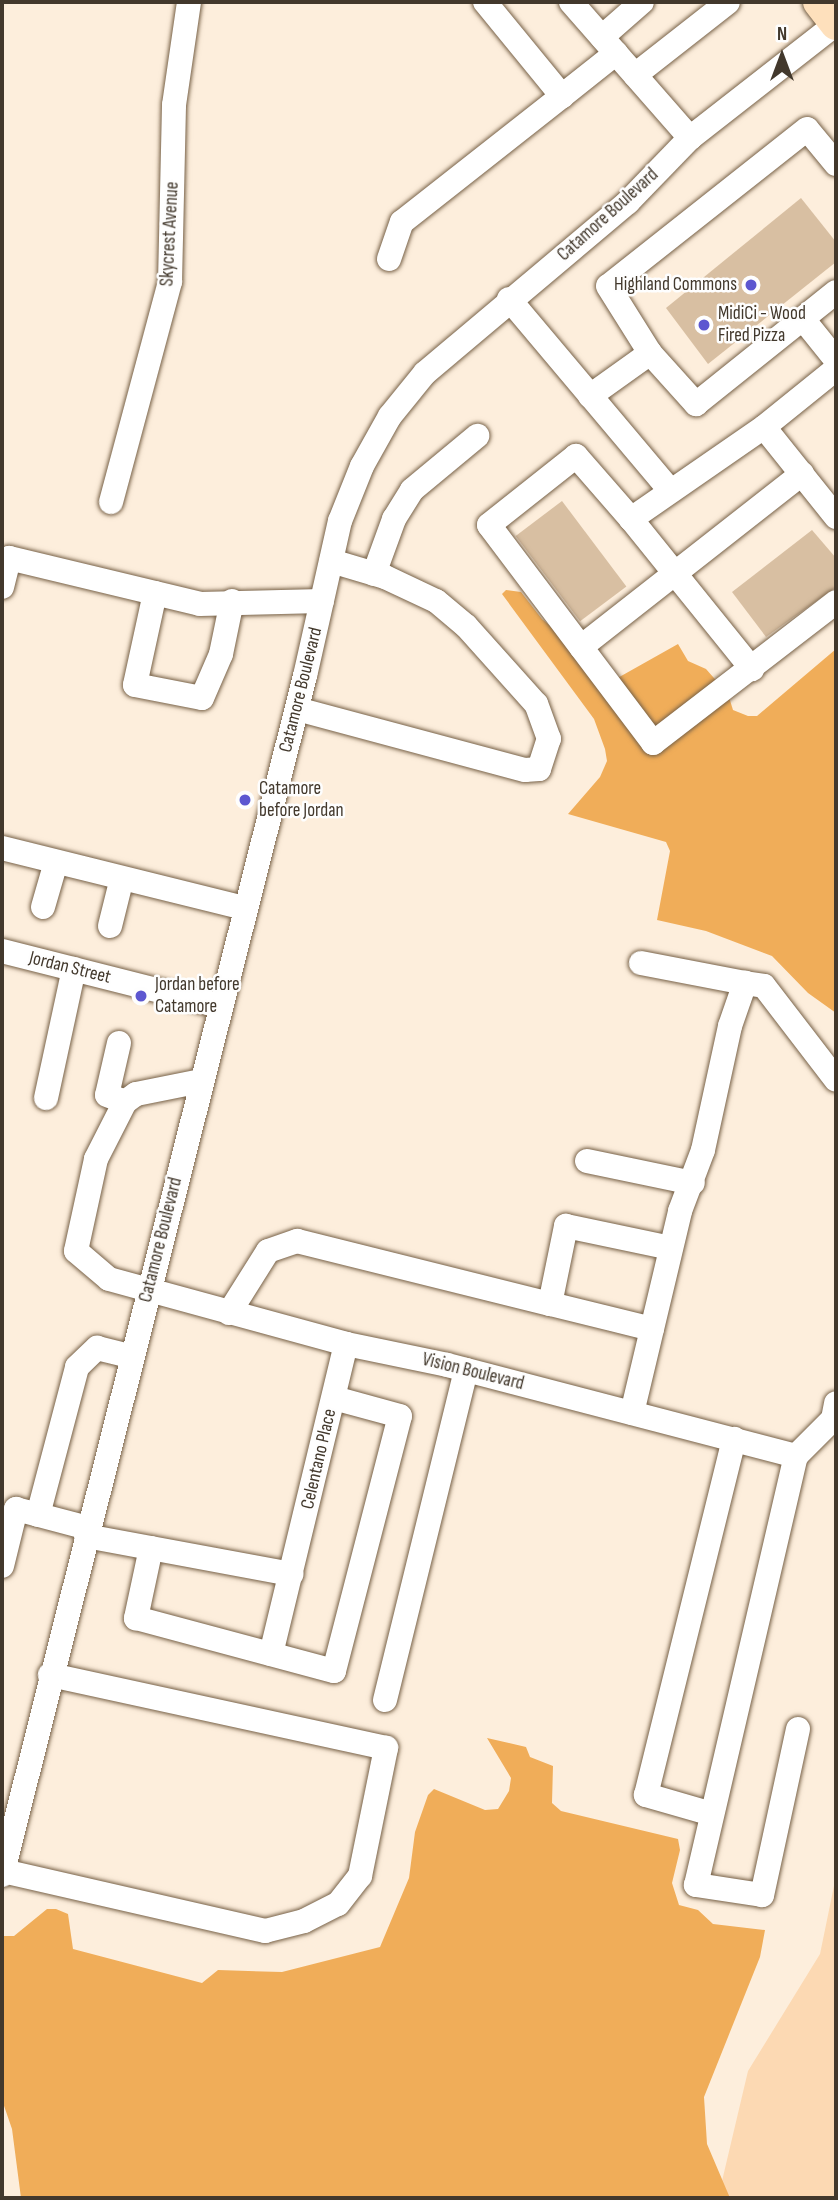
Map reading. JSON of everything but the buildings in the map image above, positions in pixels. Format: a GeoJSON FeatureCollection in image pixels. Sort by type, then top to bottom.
{"type":"FeatureCollection","features":[{"type":"Feature","properties":{"kind":"main road"},"geometry":{"type":"LineString","coordinates":[[819,2],[836,24]]}},
{"type":"Feature","properties":{"kind":"street","name":"Skycrest Avenue"},"geometry":{"type":"LineString","coordinates":[[111,502],[170,282],[175,94],[190,2]]}},
{"type":"Feature","properties":{"kind":"street"},"geometry":{"type":"LineString","coordinates":[[485,2],[562,96]]}},
{"type":"Feature","properties":{"kind":"street"},"geometry":{"type":"LineString","coordinates":[[571,2],[690,138]]}},
{"type":"Feature","properties":{"kind":"street"},"geometry":{"type":"LineString","coordinates":[[389,259],[402,222],[562,96],[609,45],[642,2]]}},
{"type":"Feature","properties":{"kind":"street"},"geometry":{"type":"LineString","coordinates":[[635,75],[729,2]]}},
{"type":"Feature","properties":{"kind":"street","name":"Catamore Boulevard"},"geometry":{"type":"LineString","coordinates":[[2,1873],[12,1787],[50,1675],[297,709],[340,521],[362,466],[390,416],[425,373],[509,299],[628,202],[690,138],[836,24]]}},
{"type":"Feature","properties":{"kind":"street"},"geometry":{"type":"LineString","coordinates":[[836,164],[807,129],[608,286],[650,353],[696,404],[836,292]]}},
{"type":"Feature","properties":{"kind":"street"},"geometry":{"type":"LineString","coordinates":[[509,299],[669,489]]}},
{"type":"Feature","properties":{"kind":"street"},"geometry":{"type":"LineString","coordinates":[[631,519],[669,489],[764,427],[835,369],[803,318]]}},
{"type":"Feature","properties":{"kind":"street"},"geometry":{"type":"LineString","coordinates":[[590,396],[650,353]]}},
{"type":"Feature","properties":{"kind":"street"},"geometry":{"type":"LineString","coordinates":[[764,427],[836,517]]}},
{"type":"Feature","properties":{"kind":"street"},"geometry":{"type":"LineString","coordinates":[[374,574],[394,519],[412,490],[477,436]]}},
{"type":"Feature","properties":{"kind":"street"},"geometry":{"type":"LineString","coordinates":[[752,669],[631,519],[576,456],[489,525],[653,743],[752,669],[836,602]]}},
{"type":"Feature","properties":{"kind":"street"},"geometry":{"type":"LineString","coordinates":[[581,647],[802,474]]}},
{"type":"Feature","properties":{"kind":"street"},"geometry":{"type":"LineString","coordinates":[[2,587],[9,558],[200,604],[232,601],[322,601]]}},
{"type":"Feature","properties":{"kind":"street"},"geometry":{"type":"LineString","coordinates":[[297,709],[499,764],[539,769],[549,739],[528,695],[466,626],[436,601],[374,574],[331,561]]}},
{"type":"Feature","properties":{"kind":"street"},"geometry":{"type":"LineString","coordinates":[[155,593],[135,685],[202,698],[221,654],[232,601]]}},
{"type":"Feature","properties":{"kind":"street"},"geometry":{"type":"LineString","coordinates":[[2,848],[245,908]]}},
{"type":"Feature","properties":{"kind":"street"},"geometry":{"type":"LineString","coordinates":[[43,907],[56,862]]}},
{"type":"Feature","properties":{"kind":"street"},"geometry":{"type":"LineString","coordinates":[[110,926],[122,878]]}},
{"type":"Feature","properties":{"kind":"street","name":"Jordan Street"},"geometry":{"type":"LineString","coordinates":[[3,957],[74,969],[220,1006]]}},
{"type":"Feature","properties":{"kind":"street"},"geometry":{"type":"LineString","coordinates":[[641,963],[764,986],[836,1080]]}},
{"type":"Feature","properties":{"kind":"street"},"geometry":{"type":"LineString","coordinates":[[46,1098],[74,969]]}},
{"type":"Feature","properties":{"kind":"street"},"geometry":{"type":"LineString","coordinates":[[632,1413],[680,1211],[693,1184],[745,983]]}},
{"type":"Feature","properties":{"kind":"street"},"geometry":{"type":"LineString","coordinates":[[119,1042],[107,1095],[125,1102],[136,1094],[169,1084],[201,1081]]}},
{"type":"Feature","properties":{"kind":"street","name":"Vision Boulevard"},"geometry":{"type":"LineString","coordinates":[[125,1102],[96,1159],[76,1251],[109,1279],[148,1292],[346,1344],[466,1370],[796,1456]]}},
{"type":"Feature","properties":{"kind":"street"},"geometry":{"type":"LineString","coordinates":[[587,1161],[693,1184]]}},
{"type":"Feature","properties":{"kind":"street"},"geometry":{"type":"LineString","coordinates":[[550,1304],[566,1226],[671,1248]]}},
{"type":"Feature","properties":{"kind":"street"},"geometry":{"type":"LineString","coordinates":[[229,1313],[268,1251],[297,1241],[652,1329]]}},
{"type":"Feature","properties":{"kind":"street","name":"Celentano Place"},"geometry":{"type":"LineString","coordinates":[[271,1654],[346,1344]]}},
{"type":"Feature","properties":{"kind":"street"},"geometry":{"type":"LineString","coordinates":[[38,1515],[77,1367],[97,1348],[132,1357]]}},
{"type":"Feature","properties":{"kind":"street"},"geometry":{"type":"LineString","coordinates":[[385,1700],[466,1370]]}},
{"type":"Feature","properties":{"kind":"street"},"geometry":{"type":"LineString","coordinates":[[151,1549],[136,1618],[334,1671],[400,1416],[334,1398]]}},
{"type":"Feature","properties":{"kind":"street"},"geometry":{"type":"LineString","coordinates":[[798,1729],[762,1895],[696,1885],[796,1456],[833,1419],[836,1403]]}},
{"type":"Feature","properties":{"kind":"street"},"geometry":{"type":"LineString","coordinates":[[712,1814],[646,1795],[734,1439]]}},
{"type":"Feature","properties":{"kind":"street"},"geometry":{"type":"LineString","coordinates":[[2,1566],[8,1517],[16,1509],[151,1549],[292,1574]]}},
{"type":"Feature","properties":{"kind":"street"},"geometry":{"type":"LineString","coordinates":[[2,1873],[265,1931],[304,1921],[338,1904],[360,1876],[386,1748],[50,1675]]}},
{"type":"Feature","properties":{"kind":"shaded area"},"geometry":{"type":"Polygon","coordinates":[[[506,590],[521,592],[542,619],[614,680],[678,644],[688,661],[706,669],[728,694],[733,710],[748,716],[757,716],[836,649],[836,1013],[808,993],[772,956],[706,931],[657,920],[670,851],[666,842],[568,814],[600,777],[607,761],[605,749],[594,719],[502,594],[506,590]]]}},
{"type":"Feature","properties":{"kind":"shaded area"},"geometry":{"type":"Polygon","coordinates":[[[487,1738],[526,1747],[530,1757],[553,1766],[552,1803],[561,1811],[678,1839],[680,1850],[672,1883],[679,1905],[698,1910],[713,1924],[765,1930],[760,1957],[704,2097],[707,2144],[730,2198],[21,2198],[12,2129],[2,2100],[2,1936],[14,1936],[47,1909],[56,1909],[68,1914],[73,1949],[202,1983],[218,1970],[282,1972],[380,1947],[409,1878],[415,1832],[428,1795],[434,1789],[485,1810],[498,1809],[509,1791],[511,1778],[487,1738]]]}},
{"type":"Feature","properties":{"kind":"shaded area"},"geometry":{"type":"Polygon","coordinates":[[[836,1876],[836,2198],[718,2198],[748,2071],[820,1954],[836,1876]]]}},
{"type":"Feature","properties":{"kind":"place","name":"Highland Commons"},"geometry":{"type":"Point","coordinates":[751,285]}},
{"type":"Feature","properties":{"kind":"place","name":"MidiCi - Wood Fired Pizza"},"geometry":{"type":"Point","coordinates":[704,325]}},
{"type":"Feature","properties":{"kind":"place","name":"Catamore before Jordan"},"geometry":{"type":"Point","coordinates":[245,800]}},
{"type":"Feature","properties":{"kind":"place","name":"Jordan before Catamore"},"geometry":{"type":"Point","coordinates":[141,996]}}]}
